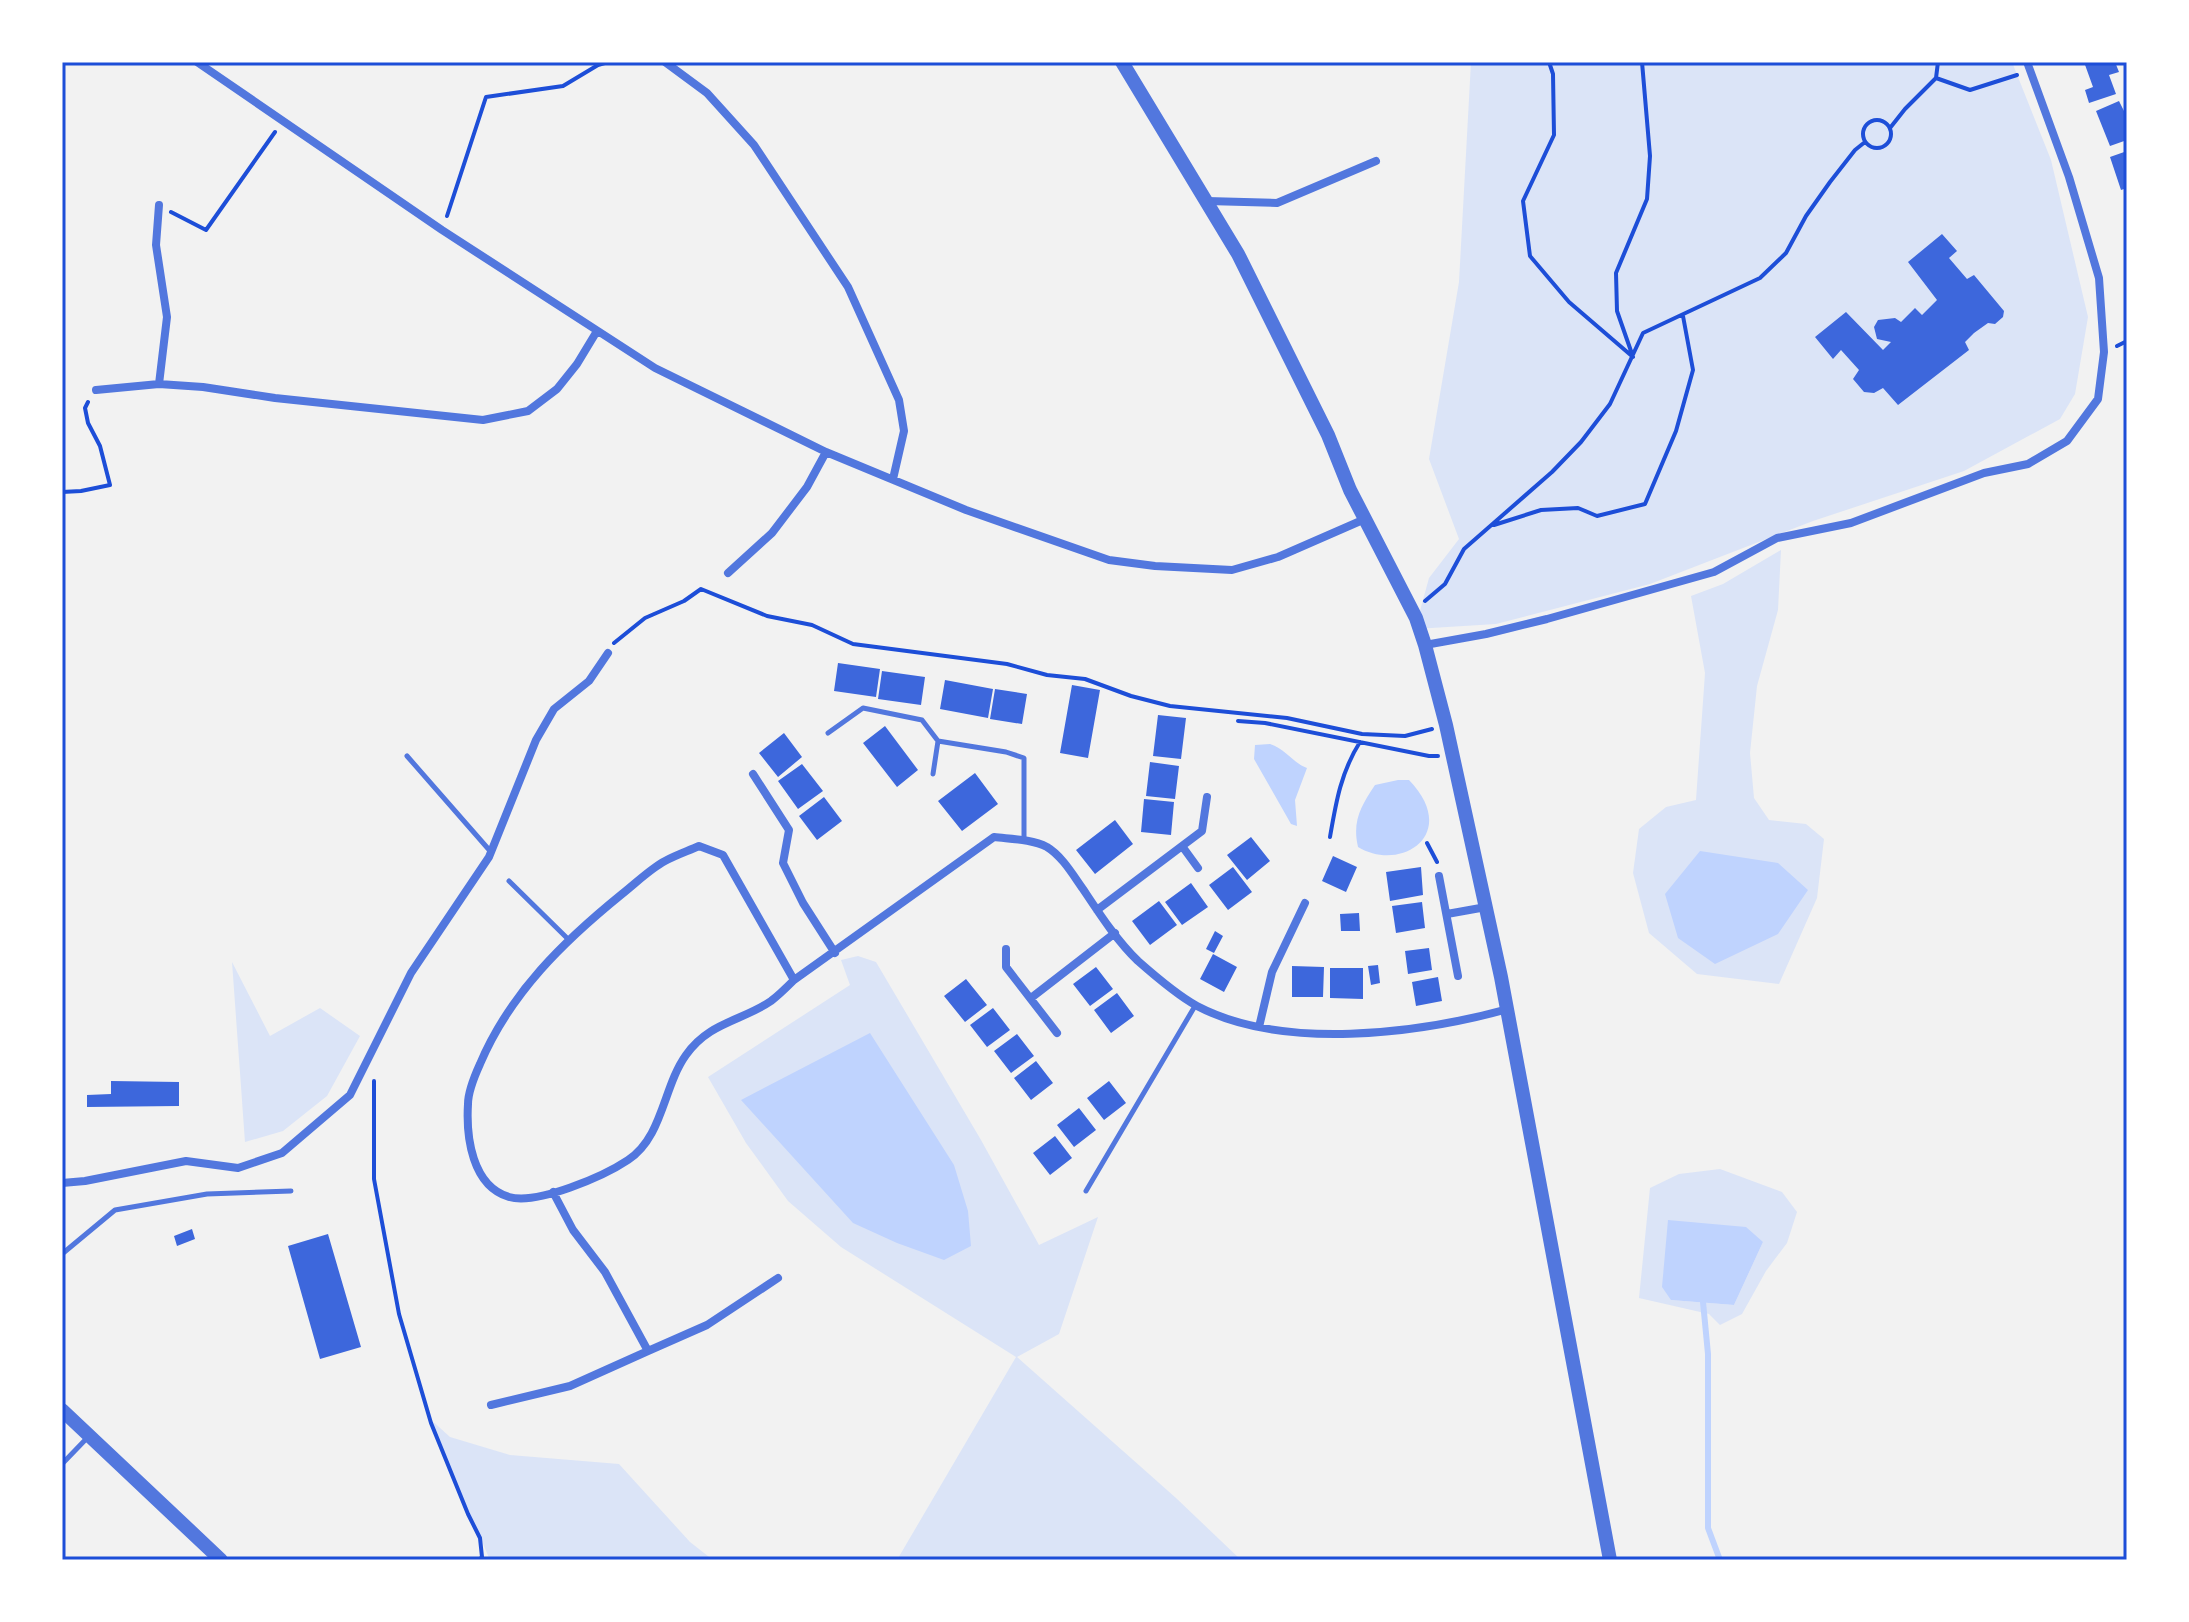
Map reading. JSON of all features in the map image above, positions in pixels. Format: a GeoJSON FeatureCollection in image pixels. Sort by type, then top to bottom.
{"type":"FeatureCollection","features":[{"type":"Feature","properties":{"kind":"street"},"geometry":{"type":"LineString","coordinates":[[197,62],[442,230],[655,368],[826,452],[966,510],[1109,560],[1232,570],[1278,557],[1366,519]]}},
{"type":"Feature","properties":{"kind":"street"},"geometry":{"type":"LineString","coordinates":[[665,62],[707,93],[754,145],[848,287],[899,400],[904,431],[893,479]]}},
{"type":"Feature","properties":{"kind":"street"},"geometry":{"type":"LineString","coordinates":[[1122,62],[1238,254],[1416,618],[1425,645],[1446,725],[1508,1009],[1610,1560]]}},
{"type":"Feature","properties":{"kind":"street"},"geometry":{"type":"LineString","coordinates":[[1425,645],[1547,619],[1714,572],[1777,538],[1851,523],[1984,473],[2028,464],[2067,441],[2098,399],[2104,352],[2099,278],[2069,177],[2029,66]]}},
{"type":"Feature","properties":{"kind":"street"},"geometry":{"type":"LineString","coordinates":[[1207,201],[1277,203],[1376,161]]}},
{"type":"Feature","properties":{"kind":"street"},"geometry":{"type":"LineString","coordinates":[[159,205],[156,245],[167,317],[159,384]]}},
{"type":"Feature","properties":{"kind":"street"},"geometry":{"type":"LineString","coordinates":[[96,390],[159,384],[203,387],[275,398],[483,420],[528,411],[557,389],[597,331]]}},
{"type":"Feature","properties":{"kind":"street"},"geometry":{"type":"LineString","coordinates":[[728,573],[772,533],[807,487],[826,452]]}},
{"type":"Feature","properties":{"kind":"street"},"geometry":{"type":"LineString","coordinates":[[62,1183],[186,1161],[238,1168],[282,1153],[350,1095],[411,973],[491,852],[536,740],[554,709],[589,681],[608,653]]}},
{"type":"Feature","properties":{"kind":"street"},"geometry":{"type":"LineString","coordinates":[[753,774],[789,830],[783,863],[803,903],[835,953]]}},
{"type":"Feature","properties":{"kind":"street"},"geometry":{"type":"LineString","coordinates":[[1097,910],[1202,831],[1207,797]]}},
{"type":"Feature","properties":{"kind":"street"},"geometry":{"type":"LineString","coordinates":[[794,980],[723,855],[699,846],[664,862],[568,939],[523,989],[494,1036],[480,1064],[468,1101],[468,1130],[473,1156],[483,1179],[510,1197],[553,1192],[602,1176],[633,1157],[655,1128],[686,1054],[719,1025],[771,1001],[794,980],[994,837],[1048,848],[1068,868],[1138,961],[1195,1005],[1239,1023],[1292,1031],[1365,1032],[1429,1026],[1508,1009]]}},
{"type":"Feature","properties":{"kind":"street"},"geometry":{"type":"LineString","coordinates":[[1182,846],[1198,868]]}},
{"type":"Feature","properties":{"kind":"street"},"geometry":{"type":"LineString","coordinates":[[1439,876],[1458,976]]}},
{"type":"Feature","properties":{"kind":"street"},"geometry":{"type":"LineString","coordinates":[[1259,1027],[1272,972],[1305,903]]}},
{"type":"Feature","properties":{"kind":"street"},"geometry":{"type":"LineString","coordinates":[[1447,914],[1486,907]]}},
{"type":"Feature","properties":{"kind":"street"},"geometry":{"type":"LineString","coordinates":[[1031,998],[1115,933]]}},
{"type":"Feature","properties":{"kind":"street"},"geometry":{"type":"LineString","coordinates":[[1006,949],[1006,967],[1057,1033]]}},
{"type":"Feature","properties":{"kind":"street"},"geometry":{"type":"LineString","coordinates":[[553,1192],[573,1230],[605,1272],[648,1351]]}},
{"type":"Feature","properties":{"kind":"street"},"geometry":{"type":"LineString","coordinates":[[491,1405],[570,1386],[707,1325],[778,1278]]}},
{"type":"Feature","properties":{"kind":"street"},"geometry":{"type":"LineString","coordinates":[[62,1410],[221,1560]]}},
{"type":"Feature","properties":{"kind":"lane"},"geometry":{"type":"LineString","coordinates":[[828,733],[863,708],[922,720],[938,741],[1024,758],[1024,841]]}},
{"type":"Feature","properties":{"kind":"lane"},"geometry":{"type":"LineString","coordinates":[[933,774],[938,741]]}},
{"type":"Feature","properties":{"kind":"lane"},"geometry":{"type":"LineString","coordinates":[[407,756],[491,852]]}},
{"type":"Feature","properties":{"kind":"lane"},"geometry":{"type":"LineString","coordinates":[[509,881],[568,939]]}},
{"type":"Feature","properties":{"kind":"lane"},"geometry":{"type":"LineString","coordinates":[[1086,1191],[1195,1005]]}},
{"type":"Feature","properties":{"kind":"lane"},"geometry":{"type":"LineString","coordinates":[[62,1254],[115,1210],[207,1194],[291,1191]]}},
{"type":"Feature","properties":{"kind":"lane"},"geometry":{"type":"LineString","coordinates":[[62,1464],[90,1435]]}},
{"type":"Feature","properties":{"kind":"path"},"geometry":{"type":"LineString","coordinates":[[442,230],[486,97],[563,86],[608,62]]}},
{"type":"Feature","properties":{"kind":"path"},"geometry":{"type":"LineString","coordinates":[[1549,62],[1553,74],[1554,135],[1523,201],[1530,256],[1569,302],[1633,357]]}},
{"type":"Feature","properties":{"kind":"path"},"geometry":{"type":"LineString","coordinates":[[1633,357],[1617,311],[1616,273],[1647,199],[1650,156],[1642,62]]}},
{"type":"Feature","properties":{"kind":"path"},"geometry":{"type":"LineString","coordinates":[[1890,128],[1877,120],[1868,123],[1863,130],[1865,142],[1874,148],[1882,148],[1890,142],[1890,128],[1936,78],[1938,62]]}},
{"type":"Feature","properties":{"kind":"path"},"geometry":{"type":"LineString","coordinates":[[1936,78],[1970,90],[2029,66]]}},
{"type":"Feature","properties":{"kind":"path"},"geometry":{"type":"LineString","coordinates":[[159,205],[206,230],[283,120]]}},
{"type":"Feature","properties":{"kind":"path"},"geometry":{"type":"LineString","coordinates":[[1416,618],[1419,607],[1445,584],[1464,549],[1581,442],[1610,404],[1643,333],[1760,278],[1786,253],[1806,216],[1830,182],[1865,142]]}},
{"type":"Feature","properties":{"kind":"path"},"geometry":{"type":"LineString","coordinates":[[1492,526],[1541,510],[1578,508],[1597,516],[1645,504],[1676,431],[1693,370],[1683,316]]}},
{"type":"Feature","properties":{"kind":"path"},"geometry":{"type":"LineString","coordinates":[[62,492],[110,485],[100,446],[88,423],[85,408],[96,390]]}},
{"type":"Feature","properties":{"kind":"path"},"geometry":{"type":"LineString","coordinates":[[608,653],[615,642],[645,618],[684,601],[701,589],[767,616],[812,625],[853,644],[1007,664],[1047,675],[1085,679],[1170,706],[1287,718],[1362,734],[1405,736],[1446,725]]}},
{"type":"Feature","properties":{"kind":"path"},"geometry":{"type":"LineString","coordinates":[[1238,721],[1265,723],[1429,756],[1452,754]]}},
{"type":"Feature","properties":{"kind":"path"},"geometry":{"type":"LineString","coordinates":[[1330,837],[1340,783],[1348,760],[1360,742]]}},
{"type":"Feature","properties":{"kind":"path"},"geometry":{"type":"LineString","coordinates":[[1427,843],[1436,857],[1439,876]]}},
{"type":"Feature","properties":{"kind":"path"},"geometry":{"type":"LineString","coordinates":[[374,1050],[374,1179],[399,1314],[431,1423],[480,1538],[482,1557],[479,1560]]}},
{"type":"Feature","properties":{"kind":"shaded area"},"geometry":{"type":"Polygon","coordinates":[[[1471,62],[2012,62],[2051,160],[2088,317],[2075,394],[2060,419],[1964,471],[1813,521],[1650,584],[1496,624],[1415,629],[1429,578],[1459,539],[1429,459],[1459,282],[1471,62]]]}},
{"type":"Feature","properties":{"kind":"shaded area"},"geometry":{"type":"Polygon","coordinates":[[[1781,550],[1778,610],[1757,686],[1750,753],[1754,798],[1769,820],[1806,824],[1824,839],[1817,898],[1779,984],[1697,974],[1649,933],[1633,873],[1639,829],[1666,807],[1696,800],[1705,673],[1691,596],[1723,584],[1781,550]]]}},
{"type":"Feature","properties":{"kind":"shaded area"},"geometry":{"type":"Polygon","coordinates":[[[858,956],[876,962],[1039,1245],[1098,1217],[1059,1334],[1017,1357],[1241,1560],[897,1560],[1016,1357],[841,1247],[788,1201],[746,1143],[708,1077],[850,985],[841,960],[858,956]]]}},
{"type":"Feature","properties":{"kind":"shaded area"},"geometry":{"type":"Polygon","coordinates":[[[232,962],[270,1036],[320,1008],[360,1036],[327,1096],[283,1131],[245,1142],[232,962]]]}},
{"type":"Feature","properties":{"kind":"shaded area"},"geometry":{"type":"Polygon","coordinates":[[[1720,1169],[1782,1192],[1797,1212],[1787,1243],[1766,1271],[1742,1314],[1720,1325],[1709,1314],[1639,1298],[1650,1188],[1679,1174],[1720,1169]],[[1763,1242],[1671,1300],[1734,1305],[1763,1242]]]}},
{"type":"Feature","properties":{"kind":"shaded area"},"geometry":{"type":"Polygon","coordinates":[[[428,1417],[450,1437],[510,1455],[619,1464],[690,1542],[713,1560],[490,1560],[428,1417]]]}},
{"type":"Feature","properties":{"kind":"water"},"geometry":{"type":"Polygon","coordinates":[[[1270,744],[1307,768],[1295,800],[1297,826],[1291,824],[1254,759],[1255,745],[1270,744]]]}},
{"type":"Feature","properties":{"kind":"water"},"geometry":{"type":"Polygon","coordinates":[[[1409,780],[1424,799],[1429,817],[1427,832],[1419,844],[1391,855],[1375,854],[1358,847],[1357,821],[1366,800],[1375,785],[1409,780]]]}},
{"type":"Feature","properties":{"kind":"water"},"geometry":{"type":"Polygon","coordinates":[[[1700,851],[1778,863],[1808,890],[1778,934],[1715,964],[1678,938],[1665,894],[1700,851]]]}},
{"type":"Feature","properties":{"kind":"water"},"geometry":{"type":"Polygon","coordinates":[[[870,1033],[954,1165],[968,1211],[971,1246],[944,1260],[853,1223],[741,1100],[870,1033]]]}},
{"type":"Feature","properties":{"kind":"water"},"geometry":{"type":"Polygon","coordinates":[[[1668,1220],[1746,1227],[1763,1242],[1734,1305],[1671,1300],[1662,1287],[1668,1220]]]}},
{"type":"Feature","properties":{"kind":"building"},"geometry":{"type":"Polygon","coordinates":[[[2084,62],[2115,62],[2119,72],[2109,75],[2116,94],[2089,103],[2085,90],[2093,87],[2084,62]]]}},
{"type":"Feature","properties":{"kind":"building"},"geometry":{"type":"Polygon","coordinates":[[[2119,101],[2127,112],[2127,140],[2110,146],[2096,111],[2119,101]]]}},
{"type":"Feature","properties":{"kind":"building"},"geometry":{"type":"Polygon","coordinates":[[[2127,151],[2127,188],[2121,190],[2110,157],[2127,151]]]}},
{"type":"Feature","properties":{"kind":"building"},"geometry":{"type":"Polygon","coordinates":[[[1942,234],[1957,251],[1949,258],[1967,279],[1974,275],[2004,311],[2003,317],[1974,333],[1965,342],[1969,350],[1898,405],[1883,388],[1874,393],[1864,392],[1853,379],[1859,370],[1841,350],[1833,359],[1815,337],[1846,312],[1883,350],[1891,342],[1877,339],[1874,327],[1878,320],[1895,318],[1901,322],[1915,308],[1922,315],[1937,300],[1908,262],[1942,234]]]}},
{"type":"Feature","properties":{"kind":"building"},"geometry":{"type":"Polygon","coordinates":[[[838,663],[880,669],[876,697],[834,691],[838,663]]]}},
{"type":"Feature","properties":{"kind":"building"},"geometry":{"type":"Polygon","coordinates":[[[882,671],[925,677],[921,705],[878,699],[882,671]]]}},
{"type":"Feature","properties":{"kind":"building"},"geometry":{"type":"Polygon","coordinates":[[[945,680],[993,689],[988,718],[940,709],[945,680]]]}},
{"type":"Feature","properties":{"kind":"building"},"geometry":{"type":"Polygon","coordinates":[[[1072,685],[1100,690],[1088,758],[1060,753],[1072,685]]]}},
{"type":"Feature","properties":{"kind":"building"},"geometry":{"type":"Polygon","coordinates":[[[995,689],[1027,694],[1022,724],[990,719],[995,689]]]}},
{"type":"Feature","properties":{"kind":"building"},"geometry":{"type":"Polygon","coordinates":[[[1158,715],[1186,718],[1181,759],[1153,756],[1158,715]]]}},
{"type":"Feature","properties":{"kind":"building"},"geometry":{"type":"Polygon","coordinates":[[[885,726],[918,770],[897,787],[863,743],[885,726]]]}},
{"type":"Feature","properties":{"kind":"building"},"geometry":{"type":"Polygon","coordinates":[[[784,733],[802,757],[778,777],[759,753],[784,733]]]}},
{"type":"Feature","properties":{"kind":"building"},"geometry":{"type":"Polygon","coordinates":[[[1150,762],[1179,766],[1175,799],[1146,796],[1150,762]]]}},
{"type":"Feature","properties":{"kind":"building"},"geometry":{"type":"Polygon","coordinates":[[[802,764],[823,791],[798,809],[778,781],[802,764]]]}},
{"type":"Feature","properties":{"kind":"building"},"geometry":{"type":"Polygon","coordinates":[[[975,773],[998,804],[962,831],[938,801],[975,773]]]}},
{"type":"Feature","properties":{"kind":"building"},"geometry":{"type":"Polygon","coordinates":[[[824,797],[842,821],[817,840],[799,816],[824,797]]]}},
{"type":"Feature","properties":{"kind":"building"},"geometry":{"type":"Polygon","coordinates":[[[1144,799],[1174,802],[1171,835],[1141,832],[1144,799]]]}},
{"type":"Feature","properties":{"kind":"building"},"geometry":{"type":"Polygon","coordinates":[[[1115,820],[1133,844],[1095,874],[1076,850],[1115,820]]]}},
{"type":"Feature","properties":{"kind":"building"},"geometry":{"type":"Polygon","coordinates":[[[1251,837],[1270,861],[1247,880],[1227,855],[1251,837]]]}},
{"type":"Feature","properties":{"kind":"building"},"geometry":{"type":"Polygon","coordinates":[[[1333,856],[1357,867],[1346,892],[1322,881],[1333,856]]]}},
{"type":"Feature","properties":{"kind":"building"},"geometry":{"type":"Polygon","coordinates":[[[1233,867],[1252,892],[1228,910],[1209,885],[1233,867]]]}},
{"type":"Feature","properties":{"kind":"building"},"geometry":{"type":"Polygon","coordinates":[[[1421,867],[1423,895],[1390,901],[1386,872],[1421,867]]]}},
{"type":"Feature","properties":{"kind":"building"},"geometry":{"type":"Polygon","coordinates":[[[1191,883],[1208,907],[1182,925],[1165,902],[1191,883]]]}},
{"type":"Feature","properties":{"kind":"building"},"geometry":{"type":"Polygon","coordinates":[[[1159,901],[1177,925],[1150,945],[1132,921],[1159,901]]]}},
{"type":"Feature","properties":{"kind":"building"},"geometry":{"type":"Polygon","coordinates":[[[1422,902],[1425,928],[1396,933],[1392,906],[1422,902]]]}},
{"type":"Feature","properties":{"kind":"building"},"geometry":{"type":"Polygon","coordinates":[[[1359,913],[1360,931],[1341,931],[1340,914],[1359,913]]]}},
{"type":"Feature","properties":{"kind":"building"},"geometry":{"type":"Polygon","coordinates":[[[1215,931],[1223,936],[1214,953],[1206,949],[1215,931]]]}},
{"type":"Feature","properties":{"kind":"building"},"geometry":{"type":"Polygon","coordinates":[[[1429,948],[1432,970],[1408,974],[1405,951],[1429,948]]]}},
{"type":"Feature","properties":{"kind":"building"},"geometry":{"type":"Polygon","coordinates":[[[1213,954],[1237,967],[1224,992],[1200,979],[1213,954]]]}},
{"type":"Feature","properties":{"kind":"building"},"geometry":{"type":"Polygon","coordinates":[[[1378,965],[1380,983],[1371,985],[1368,966],[1378,965]]]}},
{"type":"Feature","properties":{"kind":"building"},"geometry":{"type":"Polygon","coordinates":[[[1292,966],[1324,967],[1323,997],[1292,997],[1292,966]]]}},
{"type":"Feature","properties":{"kind":"building"},"geometry":{"type":"Polygon","coordinates":[[[1096,967],[1113,989],[1090,1006],[1073,984],[1096,967]]]}},
{"type":"Feature","properties":{"kind":"building"},"geometry":{"type":"Polygon","coordinates":[[[1330,968],[1363,968],[1363,999],[1330,998],[1330,968]]]}},
{"type":"Feature","properties":{"kind":"building"},"geometry":{"type":"Polygon","coordinates":[[[1438,977],[1442,1001],[1416,1006],[1412,982],[1438,977]]]}},
{"type":"Feature","properties":{"kind":"building"},"geometry":{"type":"Polygon","coordinates":[[[966,979],[987,1005],[965,1022],[944,996],[966,979]]]}},
{"type":"Feature","properties":{"kind":"building"},"geometry":{"type":"Polygon","coordinates":[[[1117,993],[1134,1016],[1111,1033],[1094,1010],[1117,993]]]}},
{"type":"Feature","properties":{"kind":"building"},"geometry":{"type":"Polygon","coordinates":[[[993,1008],[1010,1030],[987,1047],[970,1025],[993,1008]]]}},
{"type":"Feature","properties":{"kind":"building"},"geometry":{"type":"Polygon","coordinates":[[[1017,1034],[1034,1056],[1011,1073],[994,1051],[1017,1034]]]}},
{"type":"Feature","properties":{"kind":"building"},"geometry":{"type":"Polygon","coordinates":[[[1036,1061],[1053,1083],[1031,1100],[1014,1078],[1036,1061]]]}},
{"type":"Feature","properties":{"kind":"building"},"geometry":{"type":"Polygon","coordinates":[[[111,1081],[179,1082],[179,1106],[87,1107],[87,1095],[111,1094],[111,1081]]]}},
{"type":"Feature","properties":{"kind":"building"},"geometry":{"type":"Polygon","coordinates":[[[1109,1081],[1126,1103],[1104,1120],[1087,1098],[1109,1081]]]}},
{"type":"Feature","properties":{"kind":"building"},"geometry":{"type":"Polygon","coordinates":[[[1079,1108],[1096,1130],[1074,1147],[1057,1125],[1079,1108]]]}},
{"type":"Feature","properties":{"kind":"building"},"geometry":{"type":"Polygon","coordinates":[[[1055,1136],[1072,1158],[1050,1175],[1033,1153],[1055,1136]]]}},
{"type":"Feature","properties":{"kind":"building"},"geometry":{"type":"Polygon","coordinates":[[[192,1229],[195,1239],[177,1246],[174,1236],[192,1229]]]}},
{"type":"Feature","properties":{"kind":"building"},"geometry":{"type":"Polygon","coordinates":[[[328,1234],[361,1347],[320,1359],[288,1246],[328,1234]]]}},
{"type":"Feature","properties":{"kind":"waterway"},"geometry":{"type":"LineString","coordinates":[[1703,1302],[1708,1354],[1708,1528],[1720,1560]]}}]}
